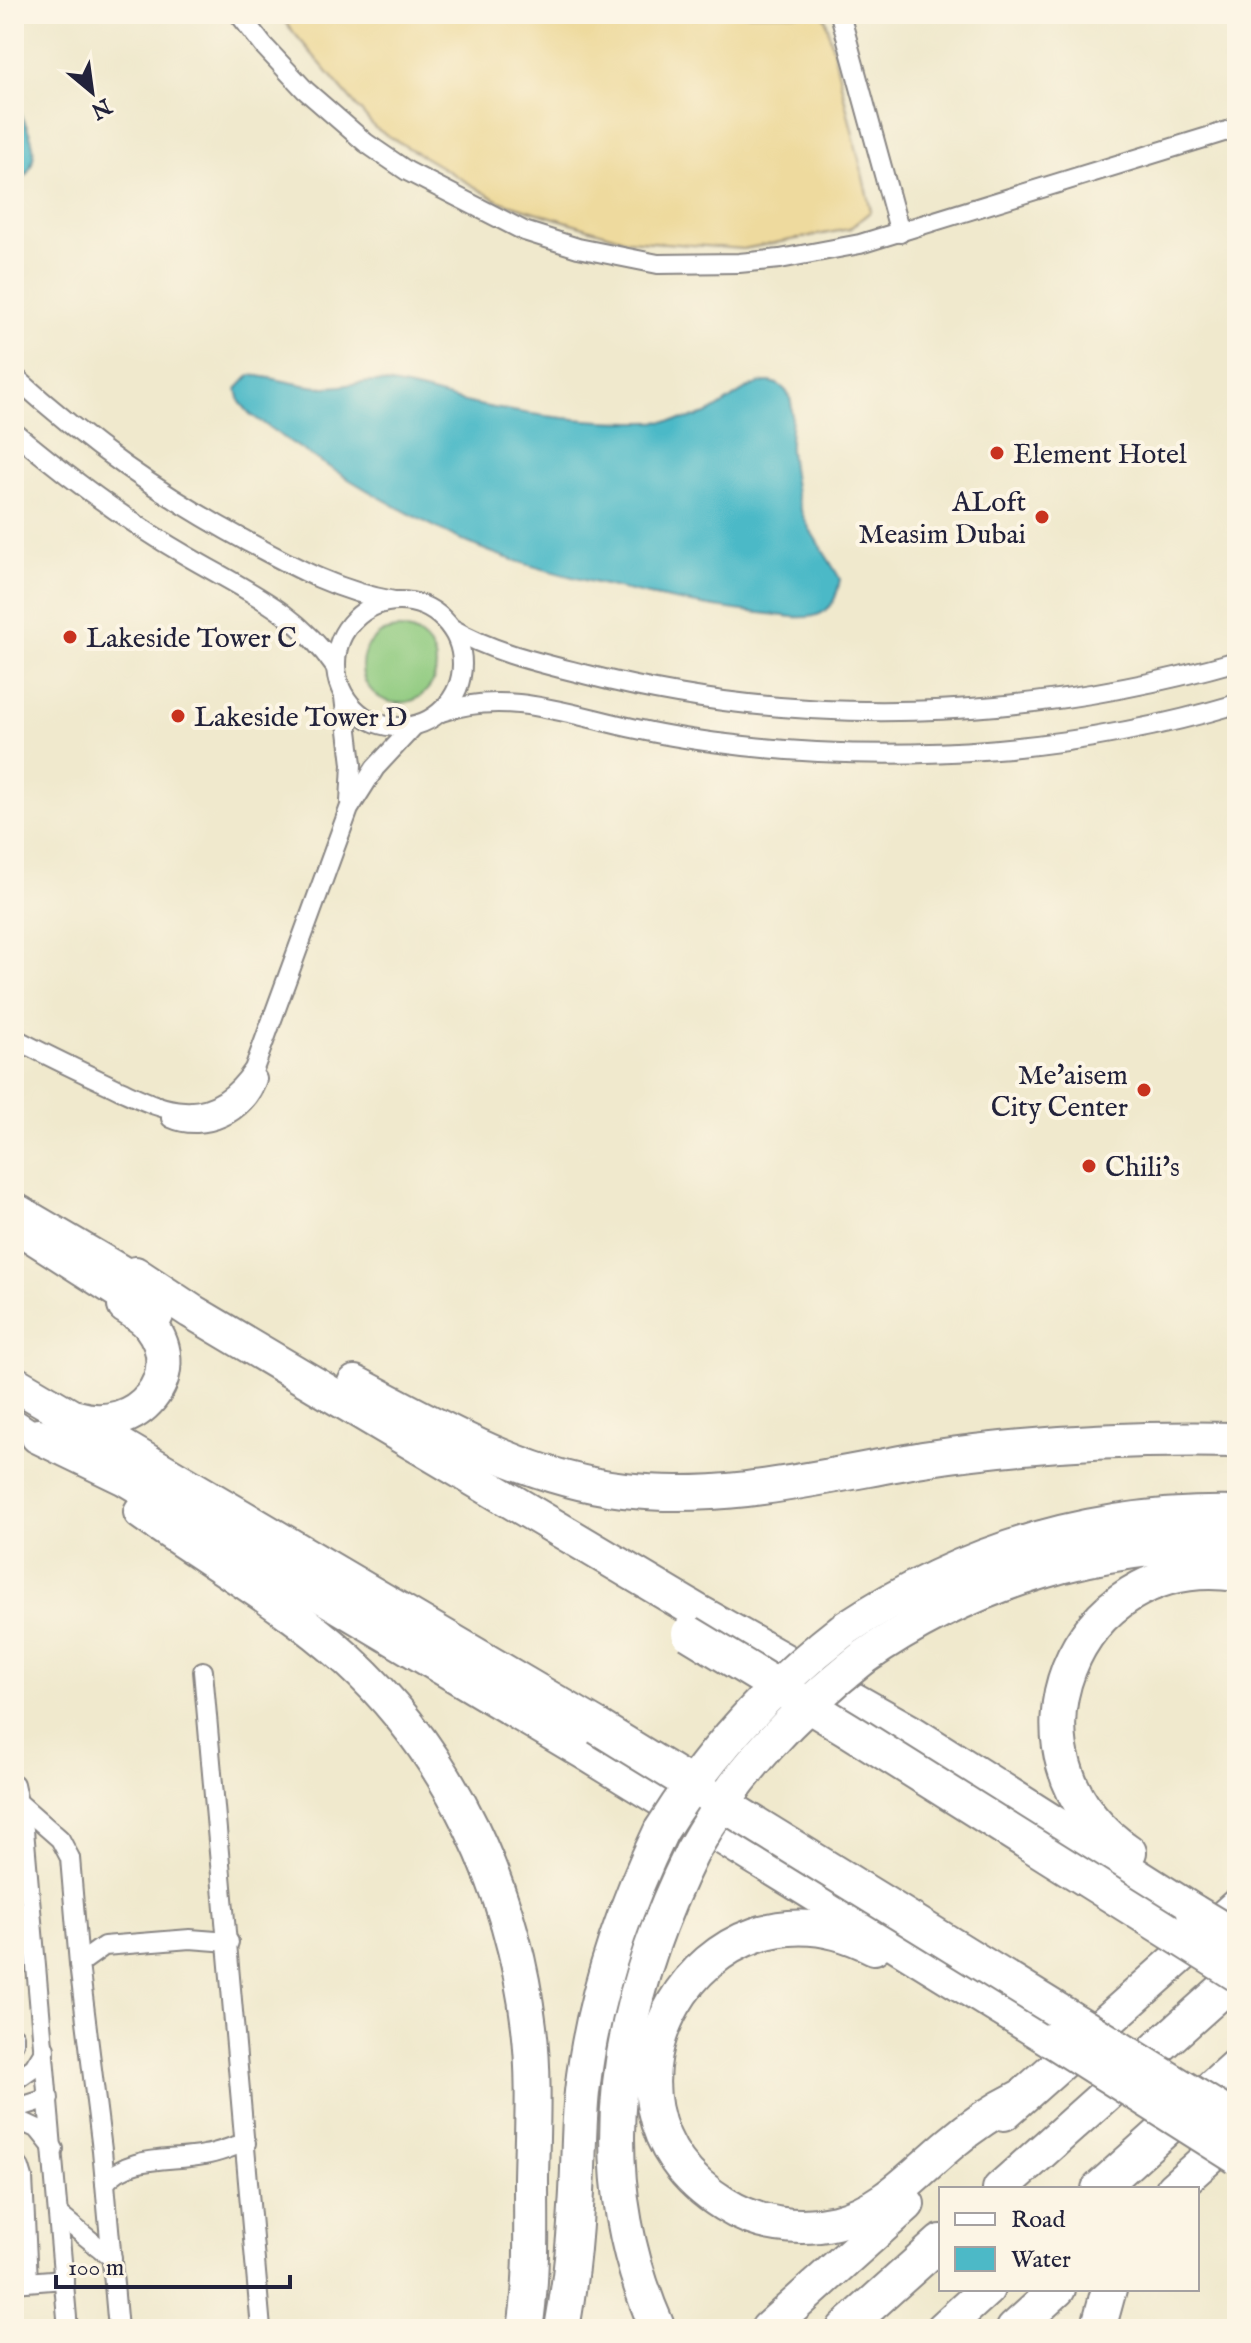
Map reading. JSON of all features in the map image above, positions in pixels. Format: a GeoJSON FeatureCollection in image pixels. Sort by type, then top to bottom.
{"type":"FeatureCollection","features":[{"type":"Feature","properties":{"kind":"highway"},"geometry":{"type":"LineString","coordinates":[[14,1224],[184,1333],[694,1623],[912,1733],[1194,1912],[1235,1913]]}},
{"type":"Feature","properties":{"kind":"highway"},"geometry":{"type":"LineString","coordinates":[[72,1417],[103,1423],[133,1414],[154,1392],[162,1362],[159,1342],[149,1324],[111,1296],[85,1269]]}},
{"type":"Feature","properties":{"kind":"highway"},"geometry":{"type":"LineString","coordinates":[[135,1274],[211,1308],[479,1447],[555,1476],[624,1490],[733,1492],[926,1459],[986,1452],[1106,1442],[1237,1440]]}},
{"type":"Feature","properties":{"kind":"highway"},"geometry":{"type":"LineString","coordinates":[[135,1274],[694,1623],[849,1730],[1237,1976],[1002,2187]]}},
{"type":"Feature","properties":{"kind":"highway"},"geometry":{"type":"LineString","coordinates":[[14,1383],[592,1740],[1237,2121]]}},
{"type":"Feature","properties":{"kind":"highway"},"geometry":{"type":"LineString","coordinates":[[26,1428],[125,1478],[592,1740],[1223,2157]]}},
{"type":"Feature","properties":{"kind":"highway"},"geometry":{"type":"LineString","coordinates":[[26,1428],[129,1504],[325,1640],[395,1709],[453,1794],[485,1857],[505,1912],[529,2027],[533,2098],[532,2261],[525,2329]]}},
{"type":"Feature","properties":{"kind":"highway"},"geometry":{"type":"LineString","coordinates":[[562,2329],[574,2242],[582,2091],[604,1976],[629,1902],[661,1831],[694,1780],[740,1722],[784,1677],[843,1630],[892,1599],[977,1558],[1070,1530],[1142,1518],[1237,1514]]}},
{"type":"Feature","properties":{"kind":"highway"},"geometry":{"type":"LineString","coordinates":[[658,2329],[626,2232],[616,2146],[621,2073],[644,1966],[670,1897],[692,1852],[724,1800],[770,1741],[823,1689],[863,1658],[940,1611],[993,1587],[1094,1558],[1179,1546],[1237,1545]]}},
{"type":"Feature","properties":{"kind":"highway"},"geometry":{"type":"LineString","coordinates":[[1194,1912],[1169,1880],[1125,1850],[1086,1812],[1068,1780],[1063,1763],[1058,1736],[1058,1709],[1070,1665],[1093,1626],[1120,1601],[1169,1577],[1205,1571],[1237,1574]]}},
{"type":"Feature","properties":{"kind":"highway"},"geometry":{"type":"LineString","coordinates":[[768,2329],[1021,2097],[1235,1913]]}},
{"type":"Feature","properties":{"kind":"highway"},"geometry":{"type":"LineString","coordinates":[[986,2000],[962,2000],[947,1995],[880,1950],[846,1935],[792,1929],[747,1939],[723,1951],[694,1974],[682,1988],[664,2020],[652,2073],[661,2127],[672,2151],[688,2174],[700,2187],[730,2208],[746,2216],[782,2225],[818,2225],[854,2216],[886,2199],[966,2131],[1021,2097]]}},
{"type":"Feature","properties":{"kind":"highway"},"geometry":{"type":"LineString","coordinates":[[1101,2187],[1237,2065]]}},
{"type":"Feature","properties":{"kind":"highway"},"geometry":{"type":"LineString","coordinates":[[1196,2187],[1223,2157],[1237,2132]]}},
{"type":"Feature","properties":{"kind":"highway"},"geometry":{"type":"LineString","coordinates":[[1176,2187],[1223,2157]]}},
{"type":"Feature","properties":{"kind":"highway"},"geometry":{"type":"LineString","coordinates":[[844,2329],[939,2244]]}},
{"type":"Feature","properties":{"kind":"highway"},"geometry":{"type":"LineString","coordinates":[[943,2329],[985,2291]]}},
{"type":"Feature","properties":{"kind":"highway"},"geometry":{"type":"LineString","coordinates":[[1014,2329],[1056,2291]]}},
{"type":"Feature","properties":{"kind":"highway"},"geometry":{"type":"LineString","coordinates":[[1098,2329],[1108,2291]]}},
{"type":"Feature","properties":{"kind":"street"},"geometry":{"type":"LineString","coordinates":[[239,14],[305,90],[366,143],[407,171],[524,231],[618,257],[658,264],[780,259],[860,244],[1092,170],[1233,131]]}},
{"type":"Feature","properties":{"kind":"street"},"geometry":{"type":"LineString","coordinates":[[840,14],[900,233]]}},
{"type":"Feature","properties":{"kind":"street"},"geometry":{"type":"LineString","coordinates":[[14,376],[100,450],[169,497],[316,579],[349,591],[411,602],[440,616],[451,628],[463,663],[457,689],[441,712]]}},
{"type":"Feature","properties":{"kind":"street"},"geometry":{"type":"LineString","coordinates":[[14,432],[123,515],[187,556],[279,608],[311,635],[336,668],[344,696],[352,764],[349,809]]}},
{"type":"Feature","properties":{"kind":"street"},"geometry":{"type":"LineString","coordinates":[[336,668],[338,649],[345,631],[358,616],[375,606],[394,601]]}},
{"type":"Feature","properties":{"kind":"street"},"geometry":{"type":"LineString","coordinates":[[451,628],[504,653],[633,686],[710,699],[835,710],[945,709],[1024,703],[1148,684],[1237,661]]}},
{"type":"Feature","properties":{"kind":"street"},"geometry":{"type":"LineString","coordinates":[[344,696],[361,714],[382,726],[414,726]]}},
{"type":"Feature","properties":{"kind":"street"},"geometry":{"type":"LineString","coordinates":[[14,1038],[145,1101],[176,1121],[213,1121],[230,1114],[255,1087],[262,1051],[349,809],[375,768],[414,726],[460,706],[500,701],[702,740],[787,750],[887,753],[959,751],[1058,742],[1143,727],[1237,704]]}},
{"type":"Feature","properties":{"kind":"street"},"geometry":{"type":"LineString","coordinates":[[14,1203],[135,1274]]}},
{"type":"Feature","properties":{"kind":"street"},"geometry":{"type":"LineString","coordinates":[[203,1671],[261,2329]]}},
{"type":"Feature","properties":{"kind":"street"},"geometry":{"type":"LineString","coordinates":[[14,1784],[19,1803],[24,1923],[45,2049],[68,2329]]}},
{"type":"Feature","properties":{"kind":"street"},"geometry":{"type":"LineString","coordinates":[[19,1803],[60,1839],[67,1851],[102,2150],[118,2329]]}},
{"type":"Feature","properties":{"kind":"street"},"geometry":{"type":"LineString","coordinates":[[76,1927],[104,1946],[228,1935]]}},
{"type":"Feature","properties":{"kind":"street"},"geometry":{"type":"LineString","coordinates":[[79,1964],[104,1946]]}},
{"type":"Feature","properties":{"kind":"street"},"geometry":{"type":"LineString","coordinates":[[14,2036],[14,2043]]}},
{"type":"Feature","properties":{"kind":"street"},"geometry":{"type":"LineString","coordinates":[[14,2081],[34,2067],[45,2049]]}},
{"type":"Feature","properties":{"kind":"street"},"geometry":{"type":"LineString","coordinates":[[14,2092],[49,2096]]}},
{"type":"Feature","properties":{"kind":"street"},"geometry":{"type":"LineString","coordinates":[[14,2109],[49,2096]]}},
{"type":"Feature","properties":{"kind":"street"},"geometry":{"type":"LineString","coordinates":[[14,2118],[38,2129],[54,2149]]}},
{"type":"Feature","properties":{"kind":"street"},"geometry":{"type":"LineString","coordinates":[[102,2150],[129,2165]]}},
{"type":"Feature","properties":{"kind":"street"},"geometry":{"type":"LineString","coordinates":[[105,2183],[116,2171],[129,2165],[208,2155],[228,2158],[247,2150]]}},
{"type":"Feature","properties":{"kind":"street"},"geometry":{"type":"LineString","coordinates":[[15,2162],[23,2178],[21,2274],[64,2279]]}},
{"type":"Feature","properties":{"kind":"street"},"geometry":{"type":"LineString","coordinates":[[58,2214],[112,2258]]}},
{"type":"Feature","properties":{"kind":"green space"},"geometry":{"type":"Polygon","coordinates":[[[399,629],[420,635],[430,645],[436,666],[430,687],[420,697],[399,703],[378,697],[368,687],[362,666],[368,645],[378,635],[399,629]]]}},
{"type":"Feature","properties":{"kind":"sand"},"geometry":{"type":"Polygon","coordinates":[[[278,14],[822,14],[826,20],[871,211],[849,229],[743,249],[627,240],[499,201],[375,128],[278,14]]]}},
{"type":"Feature","properties":{"kind":"water"},"geometry":{"type":"Polygon","coordinates":[[[14,98],[30,134],[34,155],[25,177],[14,188],[14,98]]]}},
{"type":"Feature","properties":{"kind":"water"},"geometry":{"type":"Polygon","coordinates":[[[250,375],[322,387],[370,382],[389,384],[501,409],[615,422],[661,422],[697,417],[715,410],[756,384],[777,384],[790,397],[790,451],[799,505],[840,579],[835,597],[826,610],[807,617],[737,610],[602,584],[492,553],[381,498],[250,414],[240,402],[237,389],[250,375]]]}},
{"type":"Feature","properties":{"kind":"place","name":"Element Hotel"},"geometry":{"type":"Point","coordinates":[997,453]}},
{"type":"Feature","properties":{"kind":"place","name":"ALoft Measim Dubai"},"geometry":{"type":"Point","coordinates":[1042,517]}},
{"type":"Feature","properties":{"kind":"place","name":"Lakeside Tower C"},"geometry":{"type":"Point","coordinates":[70,637]}},
{"type":"Feature","properties":{"kind":"place","name":"Lakeside Tower D"},"geometry":{"type":"Point","coordinates":[178,716]}},
{"type":"Feature","properties":{"kind":"place","name":"Me'aisem City Center"},"geometry":{"type":"Point","coordinates":[1144,1090]}},
{"type":"Feature","properties":{"kind":"place","name":"Chili's"},"geometry":{"type":"Point","coordinates":[1089,1166]}}]}
